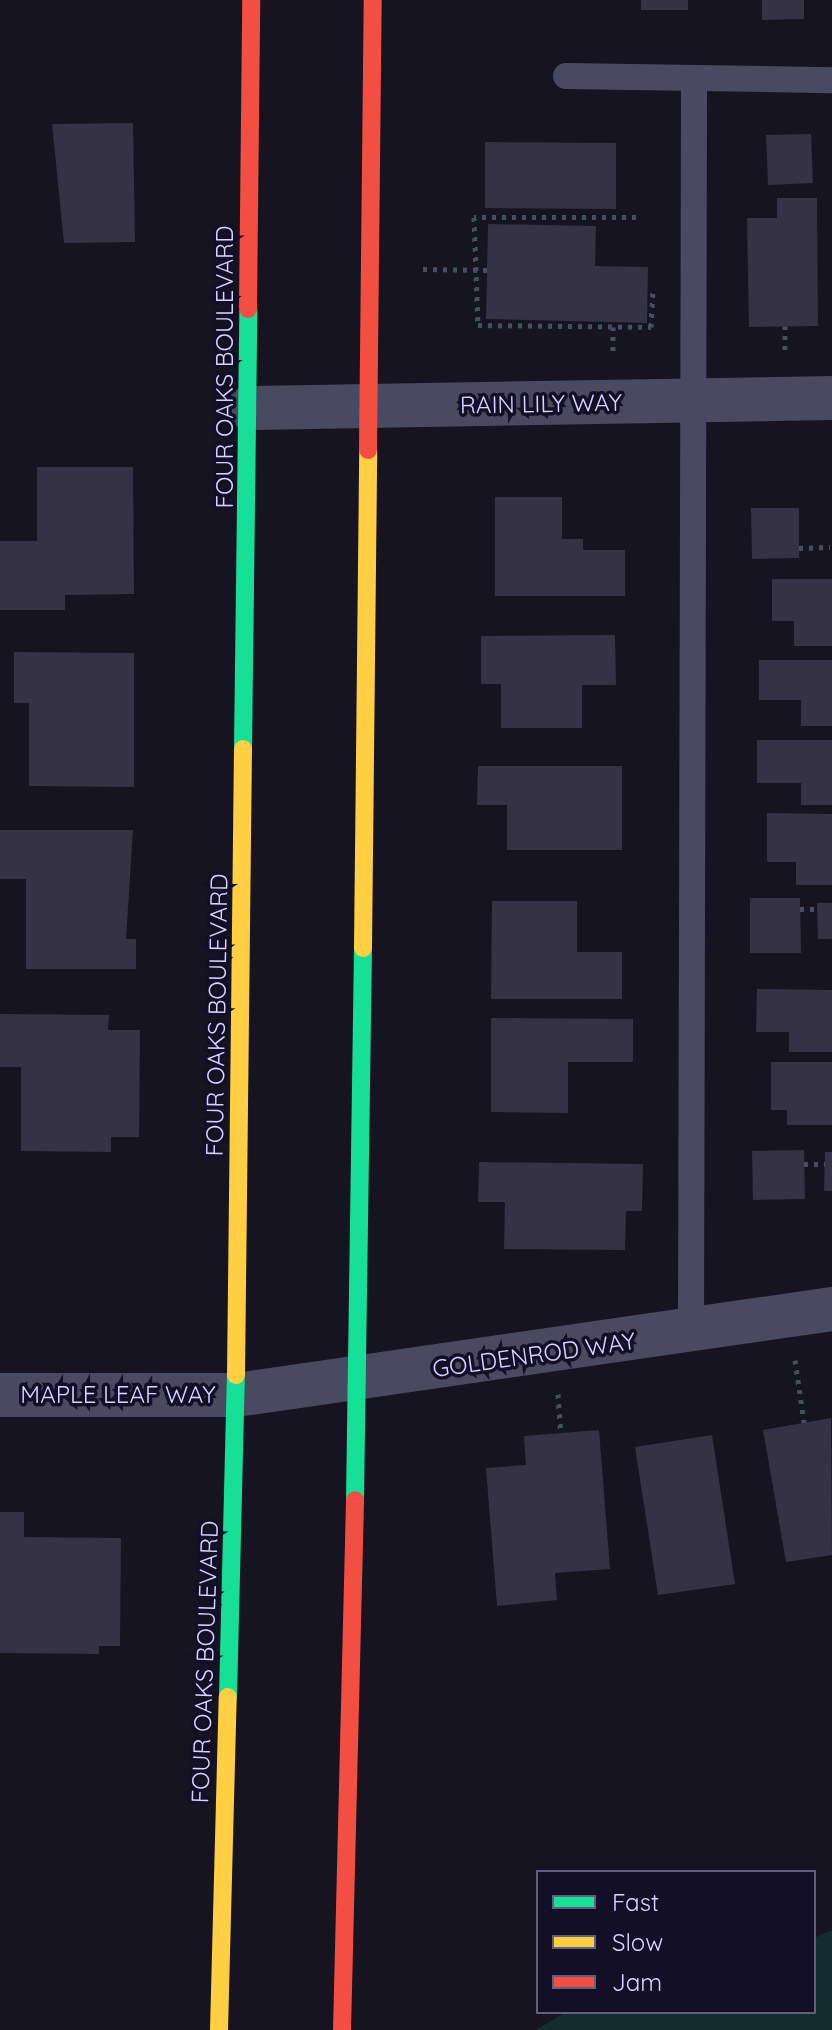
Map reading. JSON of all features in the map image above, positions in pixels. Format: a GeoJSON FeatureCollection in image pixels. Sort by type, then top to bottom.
{"type":"FeatureCollection","features":[{"type":"Feature","properties":{"kind":"street","name":"FOUR OAKS BOULEVARD"},"geometry":{"type":"LineString","coordinates":[[219,2030],[236,1395],[251,0]]}},
{"type":"Feature","properties":{"kind":"street"},"geometry":{"type":"LineString","coordinates":[[342,2030],[358,1381],[365,407],[373,0]]}},
{"type":"Feature","properties":{"kind":"street","name":"RAIN LILY WAY"},"geometry":{"type":"LineString","coordinates":[[249,408],[832,398]]}},
{"type":"Feature","properties":{"kind":"street","name":"GOLDENROD WAY"},"geometry":{"type":"LineString","coordinates":[[236,1395],[358,1381],[832,1309]]}},
{"type":"Feature","properties":{"kind":"street","name":"MAPLE LEAF WAY"},"geometry":{"type":"LineString","coordinates":[[0,1395],[236,1395]]}},
{"type":"Feature","properties":{"kind":"lane"},"geometry":{"type":"LineString","coordinates":[[566,76],[832,80]]}},
{"type":"Feature","properties":{"kind":"lane"},"geometry":{"type":"LineString","coordinates":[[691,1331],[694,80]]}},
{"type":"Feature","properties":{"kind":"path"},"geometry":{"type":"LineString","coordinates":[[636,217],[474,217],[478,325],[651,327],[653,292]]}},
{"type":"Feature","properties":{"kind":"path"},"geometry":{"type":"LineString","coordinates":[[423,269],[487,270]]}},
{"type":"Feature","properties":{"kind":"path"},"geometry":{"type":"LineString","coordinates":[[785,326],[785,354]]}},
{"type":"Feature","properties":{"kind":"path"},"geometry":{"type":"LineString","coordinates":[[613,327],[613,351]]}},
{"type":"Feature","properties":{"kind":"path"},"geometry":{"type":"LineString","coordinates":[[799,548],[830,547]]}},
{"type":"Feature","properties":{"kind":"path"},"geometry":{"type":"LineString","coordinates":[[800,909],[817,909]]}},
{"type":"Feature","properties":{"kind":"path"},"geometry":{"type":"LineString","coordinates":[[804,1164],[825,1164]]}},
{"type":"Feature","properties":{"kind":"path"},"geometry":{"type":"LineString","coordinates":[[794,1359],[804,1422]]}},
{"type":"Feature","properties":{"kind":"green space"},"geometry":{"type":"Polygon","coordinates":[[[832,1930],[832,2030],[536,2030],[563,2014],[816,2014],[816,1937],[832,1930]]]}},
{"type":"Feature","properties":{"kind":"building"},"geometry":{"type":"Polygon","coordinates":[[[641,0],[688,0],[688,10],[641,10],[641,0]]]}},
{"type":"Feature","properties":{"kind":"building"},"geometry":{"type":"Polygon","coordinates":[[[762,0],[804,0],[804,19],[762,20],[762,0]]]}},
{"type":"Feature","properties":{"kind":"building"},"geometry":{"type":"Polygon","coordinates":[[[133,123],[135,242],[64,243],[52,124],[133,123]]]}},
{"type":"Feature","properties":{"kind":"building"},"geometry":{"type":"Polygon","coordinates":[[[811,134],[813,183],[768,185],[766,135],[811,134]]]}},
{"type":"Feature","properties":{"kind":"building"},"geometry":{"type":"Polygon","coordinates":[[[485,142],[616,143],[616,209],[485,208],[485,142]]]}},
{"type":"Feature","properties":{"kind":"building"},"geometry":{"type":"Polygon","coordinates":[[[777,198],[817,198],[818,326],[749,327],[747,218],[777,218],[777,198]]]}},
{"type":"Feature","properties":{"kind":"building"},"geometry":{"type":"Polygon","coordinates":[[[488,224],[596,226],[595,266],[648,267],[647,323],[486,319],[488,224]]]}},
{"type":"Feature","properties":{"kind":"building"},"geometry":{"type":"Polygon","coordinates":[[[37,467],[133,467],[134,594],[65,595],[65,610],[0,610],[0,541],[37,541],[37,467]]]}},
{"type":"Feature","properties":{"kind":"building"},"geometry":{"type":"Polygon","coordinates":[[[495,497],[562,497],[562,539],[583,539],[583,550],[625,550],[625,596],[495,596],[495,497]]]}},
{"type":"Feature","properties":{"kind":"building"},"geometry":{"type":"Polygon","coordinates":[[[751,508],[799,508],[799,558],[752,559],[751,508]]]}},
{"type":"Feature","properties":{"kind":"building"},"geometry":{"type":"Polygon","coordinates":[[[772,579],[832,579],[832,646],[794,646],[794,621],[772,621],[772,579]]]}},
{"type":"Feature","properties":{"kind":"building"},"geometry":{"type":"Polygon","coordinates":[[[615,635],[616,685],[582,685],[582,728],[501,728],[501,684],[481,684],[481,636],[615,635]]]}},
{"type":"Feature","properties":{"kind":"building"},"geometry":{"type":"Polygon","coordinates":[[[14,652],[134,653],[134,787],[29,786],[29,703],[14,703],[14,652]]]}},
{"type":"Feature","properties":{"kind":"building"},"geometry":{"type":"Polygon","coordinates":[[[759,660],[832,660],[832,726],[801,726],[801,700],[759,700],[759,660]]]}},
{"type":"Feature","properties":{"kind":"building"},"geometry":{"type":"Polygon","coordinates":[[[757,740],[832,740],[832,805],[801,805],[801,783],[757,783],[757,740]]]}},
{"type":"Feature","properties":{"kind":"building"},"geometry":{"type":"Polygon","coordinates":[[[478,766],[622,766],[622,850],[507,850],[507,805],[477,805],[478,766]]]}},
{"type":"Feature","properties":{"kind":"building"},"geometry":{"type":"Polygon","coordinates":[[[767,813],[832,814],[832,885],[796,885],[796,862],[767,862],[767,813]]]}},
{"type":"Feature","properties":{"kind":"building"},"geometry":{"type":"Polygon","coordinates":[[[0,830],[133,830],[126,939],[136,939],[136,969],[26,969],[26,879],[0,879],[0,830]]]}},
{"type":"Feature","properties":{"kind":"building"},"geometry":{"type":"Polygon","coordinates":[[[750,898],[800,898],[801,953],[750,953],[750,898]]]}},
{"type":"Feature","properties":{"kind":"building"},"geometry":{"type":"Polygon","coordinates":[[[492,901],[577,901],[577,952],[622,952],[622,999],[491,999],[492,901]]]}},
{"type":"Feature","properties":{"kind":"building"},"geometry":{"type":"Polygon","coordinates":[[[817,903],[832,903],[832,939],[818,939],[817,903]]]}},
{"type":"Feature","properties":{"kind":"building"},"geometry":{"type":"Polygon","coordinates":[[[757,989],[832,990],[832,1052],[789,1052],[789,1032],[756,1032],[757,989]]]}},
{"type":"Feature","properties":{"kind":"building"},"geometry":{"type":"Polygon","coordinates":[[[0,1014],[109,1015],[108,1030],[140,1030],[139,1137],[111,1137],[111,1152],[21,1151],[21,1067],[0,1067],[0,1014]]]}},
{"type":"Feature","properties":{"kind":"building"},"geometry":{"type":"Polygon","coordinates":[[[491,1018],[633,1019],[633,1062],[568,1062],[568,1113],[491,1112],[491,1018]]]}},
{"type":"Feature","properties":{"kind":"building"},"geometry":{"type":"Polygon","coordinates":[[[771,1062],[832,1062],[832,1125],[787,1125],[787,1110],[771,1110],[771,1062]]]}},
{"type":"Feature","properties":{"kind":"building"},"geometry":{"type":"Polygon","coordinates":[[[804,1150],[805,1199],[753,1200],[752,1151],[804,1150]]]}},
{"type":"Feature","properties":{"kind":"building"},"geometry":{"type":"Polygon","coordinates":[[[825,1152],[832,1152],[832,1191],[824,1191],[825,1152]]]}},
{"type":"Feature","properties":{"kind":"building"},"geometry":{"type":"Polygon","coordinates":[[[479,1162],[643,1164],[642,1211],[626,1211],[625,1250],[504,1249],[505,1202],[478,1202],[479,1162]]]}},
{"type":"Feature","properties":{"kind":"building"},"geometry":{"type":"Polygon","coordinates":[[[831,1418],[832,1555],[786,1562],[763,1430],[831,1418]]]}},
{"type":"Feature","properties":{"kind":"building"},"geometry":{"type":"Polygon","coordinates":[[[599,1430],[610,1569],[555,1573],[557,1600],[497,1606],[486,1468],[526,1465],[524,1436],[599,1430]]]}},
{"type":"Feature","properties":{"kind":"building"},"geometry":{"type":"Polygon","coordinates":[[[712,1435],[735,1584],[658,1595],[635,1447],[712,1435]]]}},
{"type":"Feature","properties":{"kind":"building"},"geometry":{"type":"Polygon","coordinates":[[[0,1512],[24,1512],[24,1537],[121,1538],[120,1646],[99,1646],[99,1654],[0,1653],[0,1512]]]}},
{"type":"Feature","properties":{"kind":"traffic: fast"},"geometry":{"type":"LineString","coordinates":[[243,749],[248,309]]}},
{"type":"Feature","properties":{"kind":"traffic: fast"},"geometry":{"type":"LineString","coordinates":[[355,1500],[363,948]]}},
{"type":"Feature","properties":{"kind":"traffic: fast"},"geometry":{"type":"LineString","coordinates":[[228,1697],[236,1375]]}},
{"type":"Feature","properties":{"kind":"traffic: slow"},"geometry":{"type":"LineString","coordinates":[[363,948],[368,450]]}},
{"type":"Feature","properties":{"kind":"traffic: slow"},"geometry":{"type":"LineString","coordinates":[[236,1375],[243,749]]}},
{"type":"Feature","properties":{"kind":"traffic: slow"},"geometry":{"type":"LineString","coordinates":[[219,2030],[228,1697]]}},
{"type":"Feature","properties":{"kind":"traffic: jam"},"geometry":{"type":"LineString","coordinates":[[248,309],[251,0]]}},
{"type":"Feature","properties":{"kind":"traffic: jam"},"geometry":{"type":"LineString","coordinates":[[368,450],[373,0]]}},
{"type":"Feature","properties":{"kind":"traffic: jam"},"geometry":{"type":"LineString","coordinates":[[342,2030],[355,1500]]}}]}
